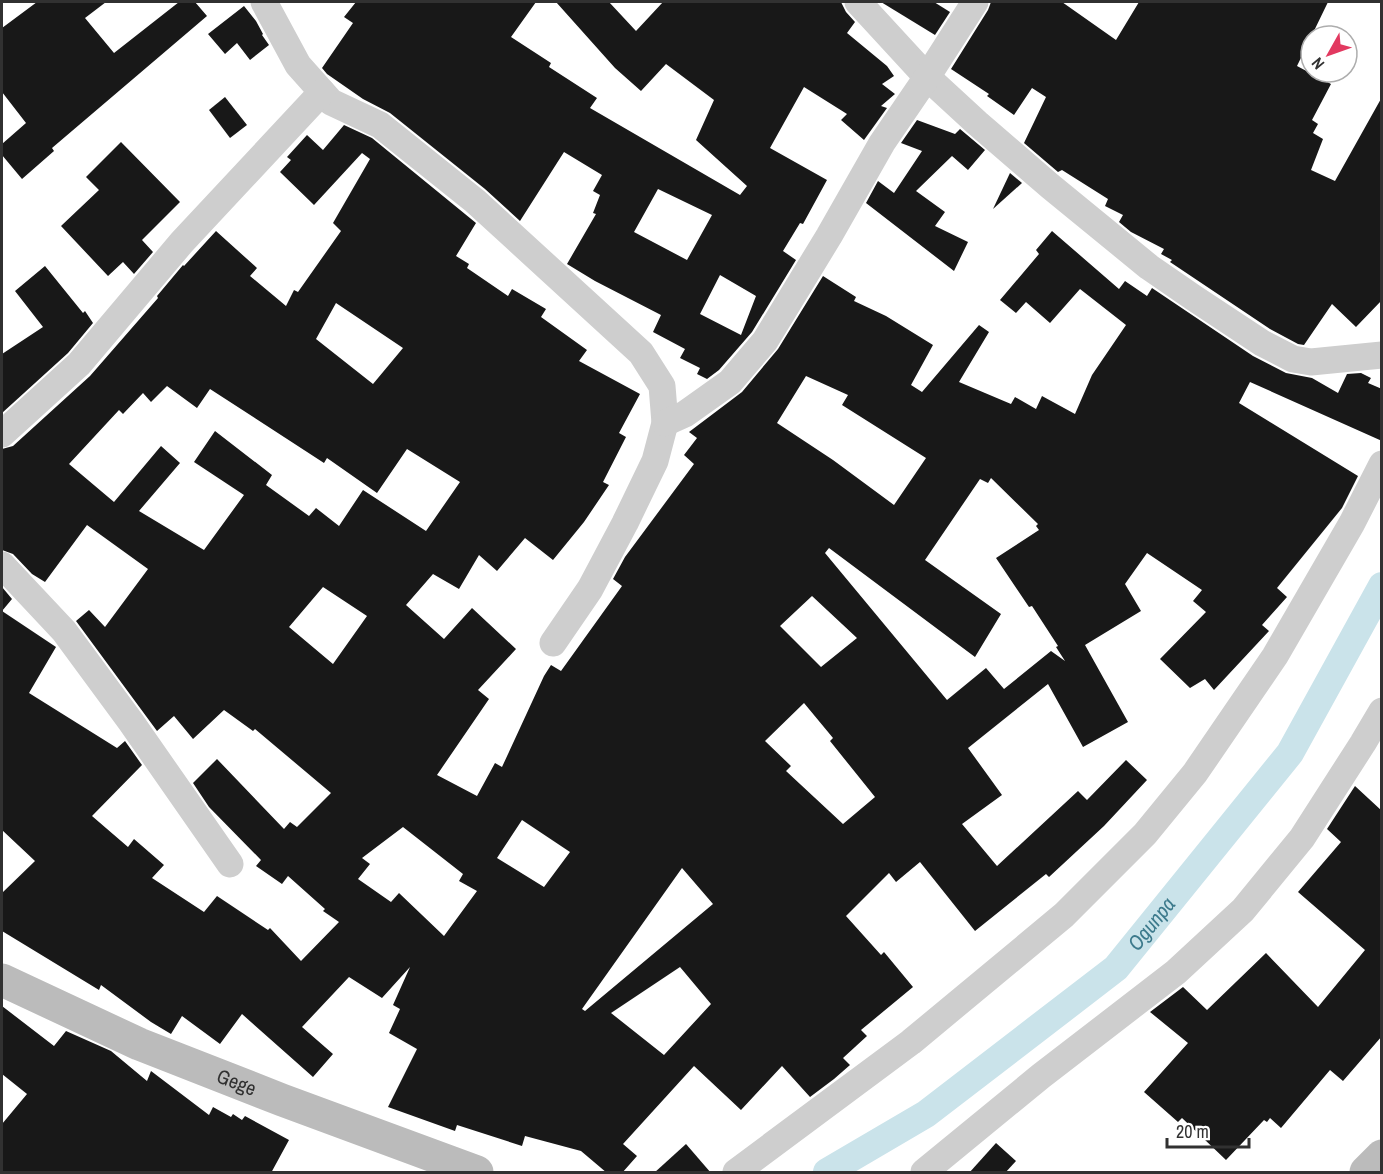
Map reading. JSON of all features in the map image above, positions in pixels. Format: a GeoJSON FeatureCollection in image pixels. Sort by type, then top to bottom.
{"type":"FeatureCollection","features":[{"type":"Feature","properties":{"kind":"street"},"geometry":{"type":"LineString","coordinates":[[264,2],[298,65],[331,102],[380,125],[475,201],[641,353],[662,386],[665,423],[655,461],[590,589],[553,643]]}},
{"type":"Feature","properties":{"kind":"street"},"geometry":{"type":"LineString","coordinates":[[858,2],[927,77],[1050,186],[1149,267],[1262,343],[1293,359],[1311,362],[1382,355]]}},
{"type":"Feature","properties":{"kind":"street"},"geometry":{"type":"LineString","coordinates":[[665,423],[685,414],[730,382],[765,341],[882,143],[975,2]]}},
{"type":"Feature","properties":{"kind":"street"},"geometry":{"type":"LineString","coordinates":[[2,434],[79,364],[182,242],[322,92]]}},
{"type":"Feature","properties":{"kind":"street"},"geometry":{"type":"LineString","coordinates":[[736,1173],[911,1042],[1065,915],[1145,834],[1195,773],[1275,656],[1352,523],[1382,464]]}},
{"type":"Feature","properties":{"kind":"street"},"geometry":{"type":"LineString","coordinates":[[2,565],[64,631],[230,864]]}},
{"type":"Feature","properties":{"kind":"street"},"geometry":{"type":"LineString","coordinates":[[924,1173],[1041,1076],[1176,972],[1243,910],[1302,838],[1382,711]]}},
{"type":"Feature","properties":{"kind":"street","name":"Gege"},"geometry":{"type":"LineString","coordinates":[[2,980],[139,1044],[477,1173]]}},
{"type":"Feature","properties":{"kind":"street"},"geometry":{"type":"LineString","coordinates":[[1366,1173],[1382,1156]]}},
{"type":"Feature","properties":{"kind":"building"},"geometry":{"type":"Polygon","coordinates":[[[37,2],[106,2],[85,18],[114,53],[179,2],[195,2],[207,16],[52,148],[54,151],[22,179],[2,155],[2,144],[26,123],[2,92],[2,28],[37,2]]]}},
{"type":"Feature","properties":{"kind":"building"},"geometry":{"type":"Polygon","coordinates":[[[356,2],[536,2],[511,37],[551,63],[549,67],[597,98],[590,108],[740,195],[747,186],[696,140],[714,100],[666,64],[641,91],[615,68],[556,2],[609,2],[636,31],[663,2],[841,2],[855,22],[847,33],[887,66],[894,76],[882,84],[895,94],[881,106],[887,108],[864,140],[841,120],[847,114],[804,87],[770,148],[827,180],[803,224],[800,223],[783,251],[796,260],[752,332],[719,370],[707,379],[697,374],[700,368],[680,358],[685,349],[653,332],[661,315],[567,264],[596,214],[593,213],[600,195],[593,191],[602,175],[564,152],[520,221],[485,189],[390,113],[363,99],[327,74],[322,68],[353,23],[344,17],[356,2]],[[658,189],[634,232],[687,260],[712,215],[658,189]],[[720,275],[700,314],[741,335],[756,296],[720,275]]]}},
{"type":"Feature","properties":{"kind":"building"},"geometry":{"type":"Polygon","coordinates":[[[881,2],[934,2],[950,12],[935,35],[881,2]]]}},
{"type":"Feature","properties":{"kind":"building"},"geometry":{"type":"Polygon","coordinates":[[[991,2],[1062,2],[1116,40],[1139,2],[1328,2],[1317,24],[1299,24],[1299,62],[1297,66],[1299,67],[1299,84],[1331,84],[1312,120],[1318,124],[1313,133],[1323,139],[1311,170],[1335,181],[1382,97],[1382,300],[1356,327],[1332,304],[1304,345],[1298,344],[1270,329],[1170,262],[1172,260],[1161,254],[1164,249],[1131,232],[1119,222],[1123,215],[1105,206],[1108,199],[1062,170],[1058,172],[1024,143],[1046,97],[1032,88],[1014,115],[987,96],[989,94],[951,69],[991,2]]]}},
{"type":"Feature","properties":{"kind":"building"},"geometry":{"type":"Polygon","coordinates":[[[244,6],[256,21],[269,45],[250,60],[237,43],[225,54],[208,34],[244,6]]]}},
{"type":"Feature","properties":{"kind":"building"},"geometry":{"type":"Polygon","coordinates":[[[225,97],[247,125],[230,138],[209,110],[225,97]]]}},
{"type":"Feature","properties":{"kind":"building"},"geometry":{"type":"Polygon","coordinates":[[[917,120],[955,134],[960,129],[985,150],[968,170],[952,156],[916,191],[945,212],[935,226],[968,242],[954,271],[866,203],[878,181],[894,193],[922,151],[901,143],[917,120]]]}},
{"type":"Feature","properties":{"kind":"building"},"geometry":{"type":"Polygon","coordinates":[[[344,125],[372,138],[476,223],[456,256],[469,264],[467,268],[508,296],[512,289],[546,309],[541,317],[587,350],[579,361],[640,394],[619,433],[626,437],[603,482],[609,485],[584,522],[553,560],[525,538],[497,571],[479,555],[459,589],[433,574],[406,605],[444,639],[472,608],[516,649],[478,690],[489,699],[437,775],[477,796],[495,763],[502,767],[551,665],[561,671],[622,586],[613,579],[625,557],[694,464],[684,455],[697,438],[689,432],[742,392],[778,349],[823,276],[856,297],[854,301],[886,316],[933,345],[911,385],[922,392],[979,325],[989,332],[959,382],[1011,404],[1015,397],[1036,409],[1042,396],[1075,414],[1092,375],[1126,325],[1080,289],[1050,323],[1026,302],[1016,313],[1000,300],[1039,254],[1036,250],[1052,231],[1119,289],[1125,281],[1147,296],[1152,288],[1253,356],[1286,373],[1312,378],[1338,393],[1347,374],[1361,373],[1371,378],[1368,383],[1382,389],[1382,441],[1250,382],[1239,403],[1358,476],[1342,508],[1277,588],[1287,597],[1262,625],[1269,631],[1214,690],[1205,679],[1190,688],[1160,659],[1206,612],[1193,601],[1202,590],[1147,553],[1125,584],[1141,611],[1085,645],[1128,722],[1083,747],[1048,684],[968,748],[1002,795],[962,824],[997,866],[1078,791],[1087,800],[1126,760],[1147,780],[1104,826],[1049,877],[1046,874],[975,931],[920,862],[896,882],[889,873],[846,916],[881,955],[884,952],[913,987],[861,1030],[867,1036],[843,1058],[850,1065],[810,1097],[782,1066],[741,1110],[694,1066],[623,1144],[637,1156],[622,1173],[607,1173],[581,1151],[525,1136],[522,1146],[457,1125],[455,1131],[388,1107],[417,1049],[389,1033],[400,1009],[393,1005],[410,967],[382,998],[349,977],[302,1027],[333,1054],[313,1077],[242,1014],[220,1044],[182,1016],[171,1034],[101,985],[99,990],[2,931],[2,893],[35,861],[2,830],[2,611],[56,647],[29,693],[117,748],[125,741],[142,765],[92,816],[128,847],[134,839],[164,865],[152,878],[204,912],[217,896],[268,930],[270,928],[301,961],[339,922],[323,911],[325,909],[288,876],[282,884],[256,866],[261,860],[209,807],[193,783],[217,759],[284,829],[290,822],[297,827],[331,793],[255,729],[253,731],[224,710],[193,739],[174,716],[157,731],[76,621],[89,610],[105,627],[148,569],[87,525],[45,582],[32,574],[13,554],[2,550],[2,449],[13,446],[90,376],[158,298],[157,296],[183,265],[216,231],[257,268],[250,276],[286,306],[294,290],[298,292],[341,231],[333,223],[370,159],[362,153],[314,205],[280,172],[291,160],[287,157],[307,135],[323,150],[344,125]],[[336,303],[316,339],[373,384],[403,348],[336,303]],[[806,376],[777,423],[833,460],[894,505],[926,458],[842,405],[848,395],[806,376]],[[167,386],[151,402],[143,393],[123,414],[119,410],[69,464],[114,502],[161,446],[180,463],[139,511],[204,550],[244,495],[194,462],[215,431],[272,475],[266,485],[309,516],[316,508],[339,526],[363,490],[426,531],[460,482],[407,449],[377,493],[327,458],[324,463],[210,389],[197,408],[167,386]],[[991,478],[988,483],[980,479],[925,560],[1001,614],[975,657],[829,548],[825,553],[947,700],[986,668],[1004,689],[1051,651],[1065,661],[1032,606],[1029,607],[996,558],[1039,530],[1036,526],[1038,524],[991,478]],[[323,587],[289,627],[333,664],[367,616],[323,587]],[[812,596],[780,626],[821,667],[857,638],[812,596]],[[804,703],[765,741],[791,766],[786,771],[843,824],[875,797],[830,741],[833,738],[804,703]],[[522,820],[497,858],[544,887],[570,852],[522,820]],[[403,827],[362,858],[370,864],[358,879],[391,902],[399,893],[444,936],[477,891],[459,881],[463,874],[403,827]],[[682,868],[582,1009],[585,1011],[713,904],[682,868]],[[680,967],[611,1013],[664,1055],[711,1004],[680,967]]]}},
{"type":"Feature","properties":{"kind":"building"},"geometry":{"type":"Polygon","coordinates":[[[121,142],[180,202],[142,240],[153,252],[134,274],[123,262],[108,276],[61,226],[99,190],[86,177],[121,142]]]}},
{"type":"Feature","properties":{"kind":"building"},"geometry":{"type":"Polygon","coordinates":[[[1010,173],[1022,183],[993,209],[1010,173]]]}},
{"type":"Feature","properties":{"kind":"building"},"geometry":{"type":"Polygon","coordinates":[[[45,266],[93,323],[68,353],[2,413],[2,354],[43,327],[15,291],[45,266]]]}},
{"type":"Feature","properties":{"kind":"building"},"geometry":{"type":"Polygon","coordinates":[[[2,587],[12,599],[2,611],[2,587]]]}},
{"type":"Feature","properties":{"kind":"building"},"geometry":{"type":"Polygon","coordinates":[[[1355,786],[1382,811],[1382,1036],[1343,1081],[1330,1070],[1281,1128],[1270,1118],[1267,1122],[1264,1120],[1226,1160],[1182,1118],[1178,1122],[1144,1092],[1188,1043],[1150,1012],[1183,987],[1207,1010],[1266,953],[1318,1007],[1365,950],[1298,892],[1341,842],[1327,829],[1355,786]]]}},
{"type":"Feature","properties":{"kind":"building"},"geometry":{"type":"Polygon","coordinates":[[[2,1006],[54,1046],[66,1031],[111,1051],[147,1081],[151,1071],[209,1115],[213,1107],[231,1117],[233,1114],[242,1120],[245,1116],[289,1140],[271,1173],[2,1173],[2,1124],[27,1094],[2,1074],[2,1006]]]}},
{"type":"Feature","properties":{"kind":"building"},"geometry":{"type":"Polygon","coordinates":[[[996,1143],[1016,1161],[1005,1173],[969,1173],[996,1143]]]}},
{"type":"Feature","properties":{"kind":"building"},"geometry":{"type":"Polygon","coordinates":[[[686,1144],[711,1173],[654,1173],[686,1144]]]}},
{"type":"Feature","properties":{"kind":"waterway","name":"Ogunpa"},"geometry":{"type":"LineString","coordinates":[[827,1172],[926,1114],[1116,968],[1290,753],[1382,586]]}}]}
